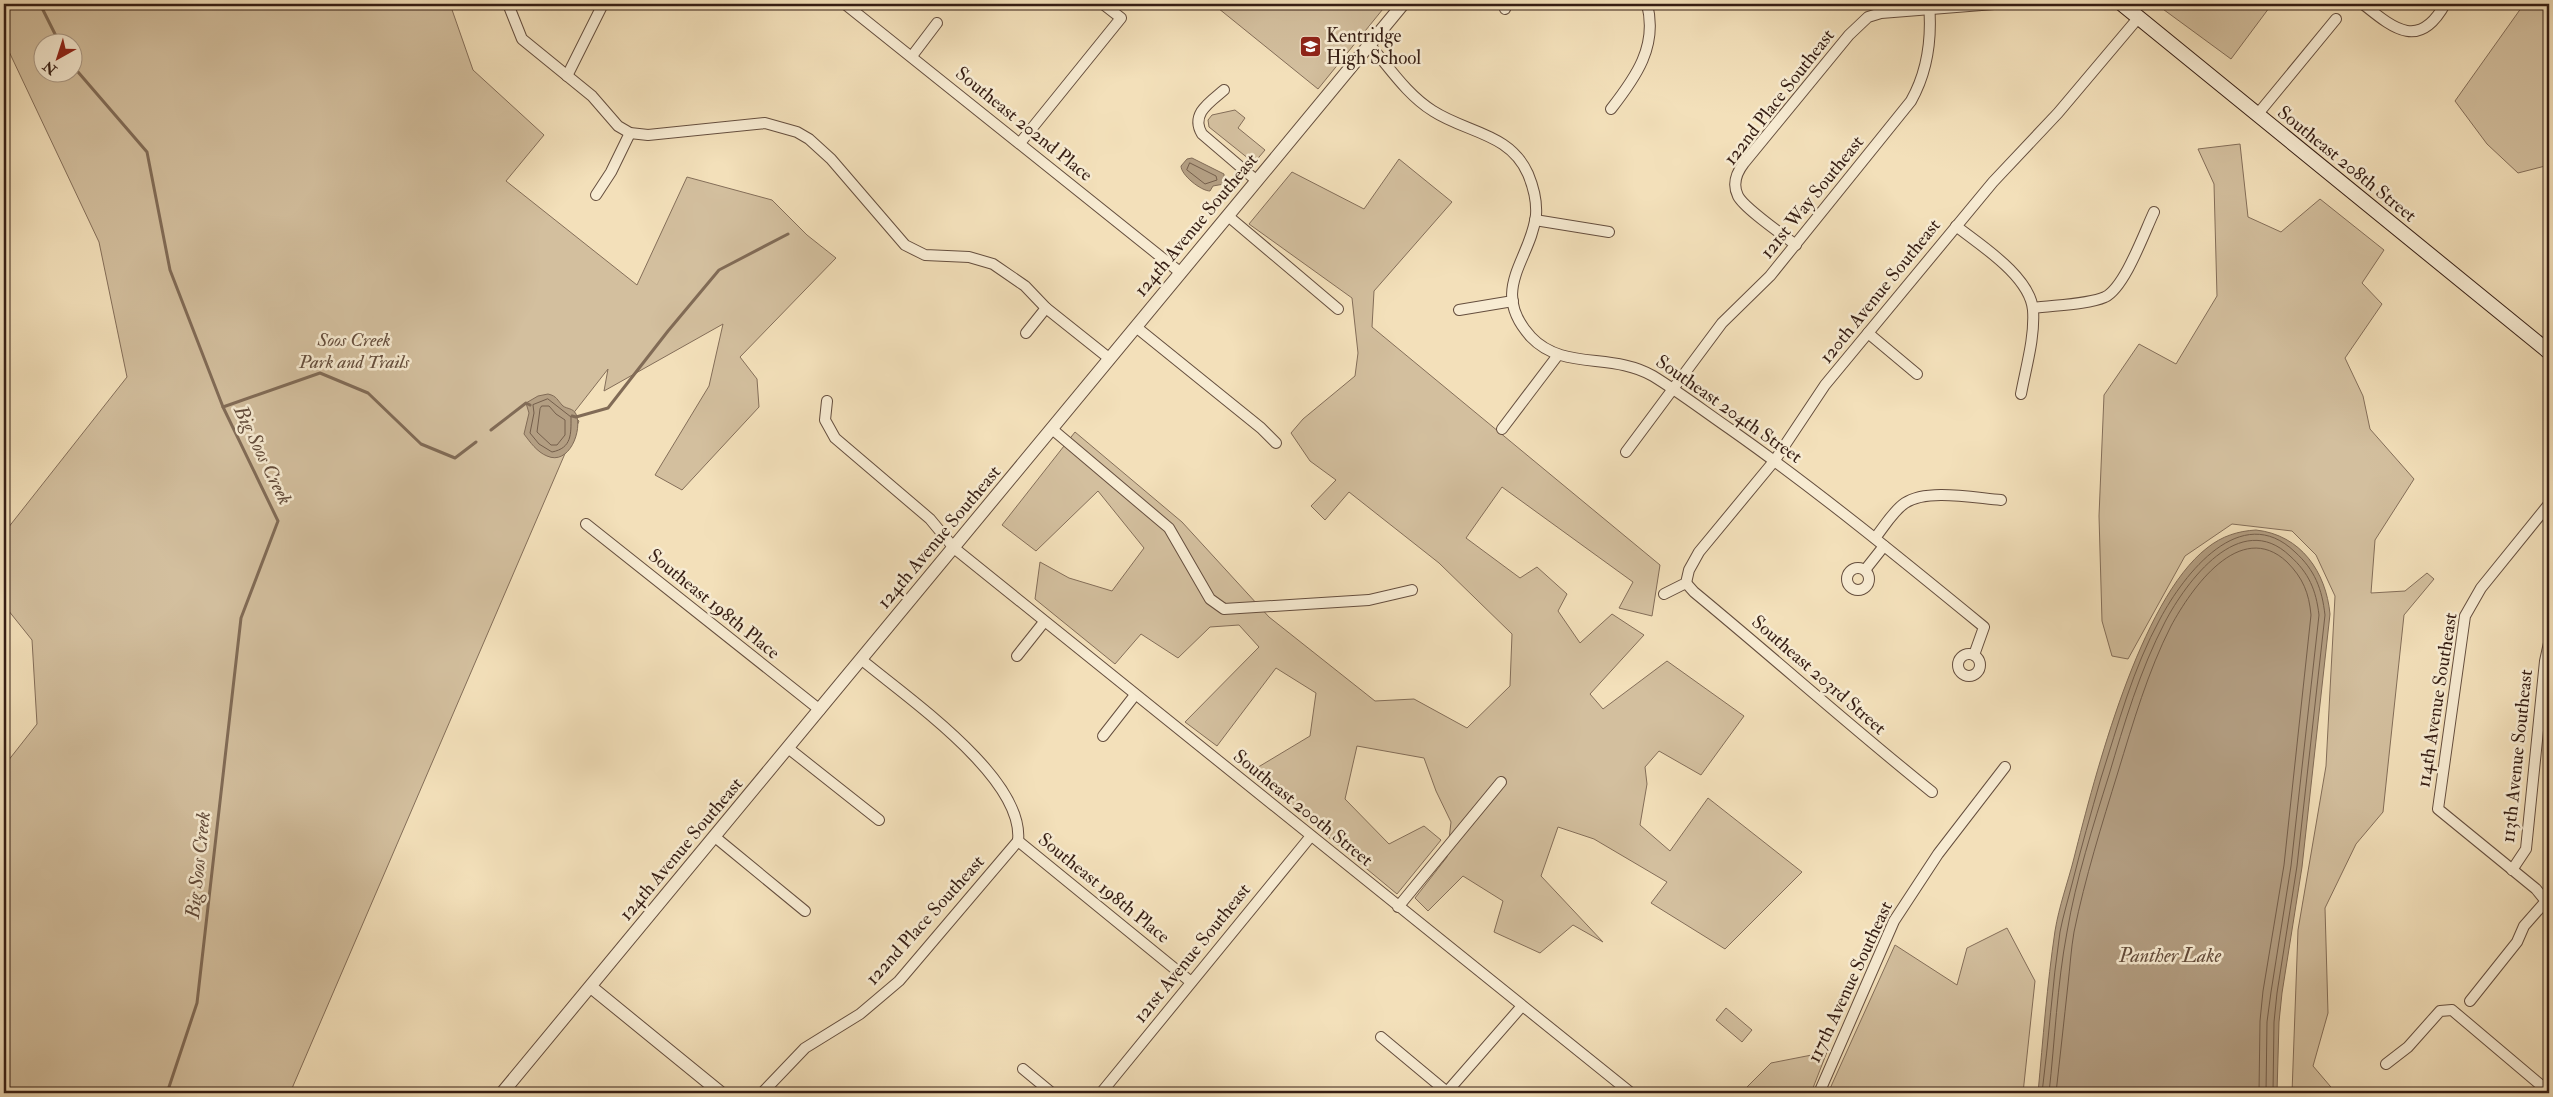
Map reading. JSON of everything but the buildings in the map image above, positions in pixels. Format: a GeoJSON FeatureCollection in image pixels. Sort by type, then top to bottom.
{"type":"FeatureCollection","features":[{"type":"Feature","properties":{"kind":"main road","name":"Southeast 208th Street"},"geometry":{"type":"LineString","coordinates":[[2122,4],[2549,352]]}},
{"type":"Feature","properties":{"kind":"street"},"geometry":{"type":"LineString","coordinates":[[508,4],[522,39],[592,96],[618,126],[630,133],[648,135],[765,123],[797,132],[809,139],[831,159],[905,245],[925,256],[969,257],[993,264],[1025,286],[1046,308],[1110,359]]}},
{"type":"Feature","properties":{"kind":"street"},"geometry":{"type":"LineString","coordinates":[[567,76],[603,4]]}},
{"type":"Feature","properties":{"kind":"street","name":"Southeast 202nd Place"},"geometry":{"type":"LineString","coordinates":[[845,4],[1180,273]]}},
{"type":"Feature","properties":{"kind":"street"},"geometry":{"type":"LineString","coordinates":[[1020,143],[1121,18],[1103,4]]}},
{"type":"Feature","properties":{"kind":"street","name":"124th Avenue Southeast"},"geometry":{"type":"LineString","coordinates":[[502,1093],[1403,4]]}},
{"type":"Feature","properties":{"kind":"street"},"geometry":{"type":"LineString","coordinates":[[1611,109],[1632,83],[1644,61],[1650,30],[1647,4]]}},
{"type":"Feature","properties":{"kind":"street","name":"122nd Place Southeast"},"geometry":{"type":"LineString","coordinates":[[1796,245],[1738,197],[1736,180],[1740,169],[1853,31],[1874,14],[1930,7],[1994,4]]}},
{"type":"Feature","properties":{"kind":"street"},"geometry":{"type":"LineString","coordinates":[[2364,4],[2393,27],[2411,31],[2426,25],[2445,4]]}},
{"type":"Feature","properties":{"kind":"street","name":"121st Way Southeast"},"geometry":{"type":"LineString","coordinates":[[1626,452],[1722,322],[1770,276],[1913,96],[1920,82],[1929,53],[1930,7]]}},
{"type":"Feature","properties":{"kind":"street","name":"120th Avenue Southeast"},"geometry":{"type":"LineString","coordinates":[[1686,583],[1689,570],[1699,552],[1775,460],[1825,385],[2007,165],[2058,114],[2138,17]]}},
{"type":"Feature","properties":{"kind":"street"},"geometry":{"type":"LineString","coordinates":[[2257,115],[2336,19]]}},
{"type":"Feature","properties":{"kind":"street"},"geometry":{"type":"LineString","coordinates":[[912,56],[937,23]]}},
{"type":"Feature","properties":{"kind":"street","name":"Southeast 204th Street"},"geometry":{"type":"LineString","coordinates":[[1370,44],[1414,96],[1432,111],[1450,121],[1490,136],[1514,152],[1525,168],[1536,199],[1535,220],[1516,268],[1513,281],[1513,302],[1526,330],[1540,345],[1558,355],[1628,365],[1643,371],[1672,388],[1775,460],[1984,627],[1974,655]]}},
{"type":"Feature","properties":{"kind":"street"},"geometry":{"type":"LineString","coordinates":[[1224,90],[1205,106],[1197,118],[1197,127],[1202,134],[1257,181]]}},
{"type":"Feature","properties":{"kind":"street"},"geometry":{"type":"LineString","coordinates":[[596,195],[611,172],[630,133]]}},
{"type":"Feature","properties":{"kind":"street"},"geometry":{"type":"LineString","coordinates":[[2033,308],[2098,299],[2110,293],[2122,278],[2154,212]]}},
{"type":"Feature","properties":{"kind":"street"},"geometry":{"type":"LineString","coordinates":[[1228,216],[1338,309]]}},
{"type":"Feature","properties":{"kind":"street"},"geometry":{"type":"LineString","coordinates":[[1535,220],[1610,232]]}},
{"type":"Feature","properties":{"kind":"street"},"geometry":{"type":"LineString","coordinates":[[1956,226],[2012,272],[2027,293],[2033,308],[2033,324],[2022,394]]}},
{"type":"Feature","properties":{"kind":"street"},"geometry":{"type":"LineString","coordinates":[[1459,310],[1513,302]]}},
{"type":"Feature","properties":{"kind":"street"},"geometry":{"type":"LineString","coordinates":[[1026,333],[1046,308]]}},
{"type":"Feature","properties":{"kind":"street"},"geometry":{"type":"LineString","coordinates":[[1136,327],[1261,428],[1276,443]]}},
{"type":"Feature","properties":{"kind":"street"},"geometry":{"type":"LineString","coordinates":[[1868,333],[1917,374]]}},
{"type":"Feature","properties":{"kind":"street"},"geometry":{"type":"LineString","coordinates":[[1502,429],[1558,355]]}},
{"type":"Feature","properties":{"kind":"street","name":"Southeast 200th Street"},"geometry":{"type":"LineString","coordinates":[[827,401],[825,420],[835,438],[930,519],[954,548],[1631,1093]]}},
{"type":"Feature","properties":{"kind":"street"},"geometry":{"type":"LineString","coordinates":[[1052,430],[1170,528],[1210,599],[1224,609],[1369,600],[1412,590]]}},
{"type":"Feature","properties":{"kind":"street"},"geometry":{"type":"LineString","coordinates":[[1875,538],[1897,511],[1913,499],[1932,495],[2001,500]]}},
{"type":"Feature","properties":{"kind":"street","name":"114th Avenue Southeast"},"geometry":{"type":"LineString","coordinates":[[2512,870],[2438,809],[2465,616],[2481,588],[2548,508]]}},
{"type":"Feature","properties":{"kind":"street","name":"Southeast 198th Place"},"geometry":{"type":"LineString","coordinates":[[586,524],[820,710]]}},
{"type":"Feature","properties":{"kind":"street"},"geometry":{"type":"LineString","coordinates":[[1865,570],[1884,546]]}},
{"type":"Feature","properties":{"kind":"street"},"geometry":{"type":"LineString","coordinates":[[1664,594],[1686,583]]}},
{"type":"Feature","properties":{"kind":"street","name":"Southeast 203rd Street"},"geometry":{"type":"LineString","coordinates":[[1686,583],[1694,592],[1786,667],[1860,734],[1932,792]]}},
{"type":"Feature","properties":{"kind":"street"},"geometry":{"type":"LineString","coordinates":[[1017,656],[1044,622]]}},
{"type":"Feature","properties":{"kind":"street","name":"113th Avenue Southeast"},"geometry":{"type":"LineString","coordinates":[[2512,870],[2526,850],[2545,661],[2549,643]]}},
{"type":"Feature","properties":{"kind":"street"},"geometry":{"type":"LineString","coordinates":[[862,660],[956,739],[991,773],[1013,807],[1019,831],[1018,841]]}},
{"type":"Feature","properties":{"kind":"street"},"geometry":{"type":"LineString","coordinates":[[1103,736],[1135,695]]}},
{"type":"Feature","properties":{"kind":"street"},"geometry":{"type":"LineString","coordinates":[[788,748],[879,820]]}},
{"type":"Feature","properties":{"kind":"street","name":"117th Avenue Southeast"},"geometry":{"type":"LineString","coordinates":[[1819,1093],[1894,921],[1938,854],[2005,767]]}},
{"type":"Feature","properties":{"kind":"street"},"geometry":{"type":"LineString","coordinates":[[1398,907],[1501,782]]}},
{"type":"Feature","properties":{"kind":"street","name":"121st Avenue Southeast"},"geometry":{"type":"LineString","coordinates":[[1100,1093],[1311,836]]}},
{"type":"Feature","properties":{"kind":"street"},"geometry":{"type":"LineString","coordinates":[[715,837],[805,911]]}},
{"type":"Feature","properties":{"kind":"street","name":"122nd Place Southeast"},"geometry":{"type":"LineString","coordinates":[[762,1093],[805,1048],[860,1014],[899,981],[1018,841]]}},
{"type":"Feature","properties":{"kind":"street","name":"Southeast 198th Place"},"geometry":{"type":"LineString","coordinates":[[1018,841],[1191,982]]}},
{"type":"Feature","properties":{"kind":"street"},"geometry":{"type":"LineString","coordinates":[[2470,1001],[2517,942],[2524,926],[2547,903],[2536,890],[2512,870]]}},
{"type":"Feature","properties":{"kind":"street"},"geometry":{"type":"LineString","coordinates":[[591,987],[721,1093]]}},
{"type":"Feature","properties":{"kind":"street"},"geometry":{"type":"LineString","coordinates":[[1381,1037],[1447,1093],[1522,1006]]}},
{"type":"Feature","properties":{"kind":"street"},"geometry":{"type":"LineString","coordinates":[[2386,1064],[2408,1047],[2440,1010],[2452,1010],[2549,1092]]}},
{"type":"Feature","properties":{"kind":"street"},"geometry":{"type":"LineString","coordinates":[[1023,1069],[1052,1093]]}},
{"type":"Feature","properties":{"kind":"green space","name":"Soos Creek Park and Trails"},"geometry":{"type":"Polygon","coordinates":[[[4,4],[450,4],[473,70],[544,135],[506,181],[637,285],[687,177],[772,200],[807,235],[836,258],[740,357],[757,379],[759,407],[682,490],[655,475],[709,386],[723,324],[604,391],[608,369],[572,415],[579,421],[290,1093],[4,1093],[4,766],[37,724],[32,640],[4,605],[4,533],[127,377],[99,242],[4,41],[4,4]]]}},
{"type":"Feature","properties":{"kind":"green space","name":"Kentridge High School"},"geometry":{"type":"Polygon","coordinates":[[[1213,4],[1387,4],[1318,89],[1213,4]]]}},
{"type":"Feature","properties":{"kind":"green space"},"geometry":{"type":"Polygon","coordinates":[[[2156,4],[2272,4],[2231,59],[2156,4]]]}},
{"type":"Feature","properties":{"kind":"green space"},"geometry":{"type":"Polygon","coordinates":[[[2524,4],[2549,4],[2549,165],[2518,173],[2487,144],[2455,101],[2524,4]]]}},
{"type":"Feature","properties":{"kind":"green space"},"geometry":{"type":"Polygon","coordinates":[[[1235,110],[1245,118],[1238,128],[1265,150],[1254,163],[1209,127],[1208,120],[1212,115],[1235,110]]]}},
{"type":"Feature","properties":{"kind":"green space"},"geometry":{"type":"Polygon","coordinates":[[[2240,144],[2248,217],[2281,232],[2320,199],[2384,250],[2362,283],[2382,304],[2345,358],[2363,396],[2370,429],[2414,479],[2375,540],[2371,593],[2405,591],[2427,573],[2434,579],[2404,615],[2383,812],[2356,844],[2325,908],[2328,1013],[2313,1066],[2336,1093],[2292,1093],[2298,930],[2326,766],[2335,596],[2316,555],[2292,531],[2232,524],[2185,556],[2128,659],[2112,656],[2102,621],[2099,516],[2104,395],[2139,344],[2176,364],[2217,296],[2214,184],[2198,149],[2240,144]]]}},
{"type":"Feature","properties":{"kind":"green space"},"geometry":{"type":"Polygon","coordinates":[[[1399,159],[1452,202],[1374,291],[1372,327],[1660,565],[1652,616],[1619,608],[1633,582],[1502,487],[1466,538],[1520,578],[1537,567],[1567,594],[1558,611],[1580,643],[1612,614],[1644,635],[1590,694],[1603,709],[1667,661],[1744,716],[1701,775],[1659,751],[1645,767],[1647,784],[1640,825],[1670,851],[1708,798],[1802,872],[1725,949],[1651,903],[1667,882],[1594,839],[1558,827],[1541,876],[1603,942],[1573,925],[1540,953],[1494,932],[1503,901],[1463,876],[1428,911],[1415,898],[1447,857],[1451,822],[1436,791],[1424,758],[1357,746],[1345,799],[1389,844],[1424,826],[1441,840],[1397,894],[1250,772],[1310,736],[1316,693],[1276,668],[1217,746],[1185,722],[1259,647],[1239,625],[1210,627],[1178,658],[1141,634],[1115,664],[1035,599],[1040,562],[1069,578],[1112,591],[1144,548],[1098,491],[1036,551],[1002,525],[1075,432],[1182,522],[1269,617],[1375,701],[1414,699],[1467,728],[1510,686],[1512,634],[1439,563],[1349,492],[1325,520],[1311,506],[1336,480],[1310,461],[1291,433],[1303,419],[1355,376],[1358,353],[1352,298],[1249,224],[1292,172],[1364,209],[1399,159]]]}},
{"type":"Feature","properties":{"kind":"green space"},"geometry":{"type":"Polygon","coordinates":[[[2007,928],[2035,981],[2023,1093],[1828,1093],[1895,945],[1957,985],[1967,948],[2007,928]]]}},
{"type":"Feature","properties":{"kind":"green space"},"geometry":{"type":"Polygon","coordinates":[[[1726,1008],[1752,1030],[1742,1042],[1716,1020],[1726,1008]]]}},
{"type":"Feature","properties":{"kind":"green space"},"geometry":{"type":"Polygon","coordinates":[[[1827,1052],[1811,1093],[1741,1093],[1771,1063],[1827,1052]]]}},
{"type":"Feature","properties":{"kind":"water"},"geometry":{"type":"Polygon","coordinates":[[[1192,158],[1224,174],[1224,184],[1213,186],[1210,191],[1192,182],[1184,174],[1181,166],[1187,159],[1192,158]]]}},
{"type":"Feature","properties":{"kind":"water"},"geometry":{"type":"Polygon","coordinates":[[[548,394],[573,411],[578,421],[576,437],[572,445],[562,456],[555,458],[540,452],[524,434],[529,413],[526,403],[538,396],[548,394]]]}},
{"type":"Feature","properties":{"kind":"water","name":"Panther Lake"},"geometry":{"type":"Polygon","coordinates":[[[2256,530],[2272,533],[2286,539],[2308,558],[2317,570],[2323,584],[2330,614],[2302,867],[2282,993],[2279,1022],[2277,1093],[2038,1093],[2047,992],[2061,903],[2094,782],[2123,691],[2141,647],[2161,607],[2183,573],[2207,548],[2218,540],[2237,533],[2256,530]]]}},
{"type":"Feature","properties":{"kind":"waterway","name":"Big Soos Creek"},"geometry":{"type":"LineString","coordinates":[[40,4],[54,32]]}},
{"type":"Feature","properties":{"kind":"waterway","name":"Big Soos Creek"},"geometry":{"type":"LineString","coordinates":[[82,77],[147,152],[170,270],[223,407],[278,521],[241,618],[197,1003],[167,1093]]}},
{"type":"Feature","properties":{"kind":"waterway"},"geometry":{"type":"LineString","coordinates":[[572,416],[576,417],[608,408],[668,331],[719,270],[788,234]]}},
{"type":"Feature","properties":{"kind":"waterway"},"geometry":{"type":"LineString","coordinates":[[223,407],[320,373],[368,393],[421,444],[455,458],[476,442]]}},
{"type":"Feature","properties":{"kind":"waterway"},"geometry":{"type":"LineString","coordinates":[[491,430],[526,403],[530,405]]}},
{"type":"Feature","properties":{"kind":"place","name":"Kentridge High School"},"geometry":{"type":"Point","coordinates":[1310,47]}}]}
